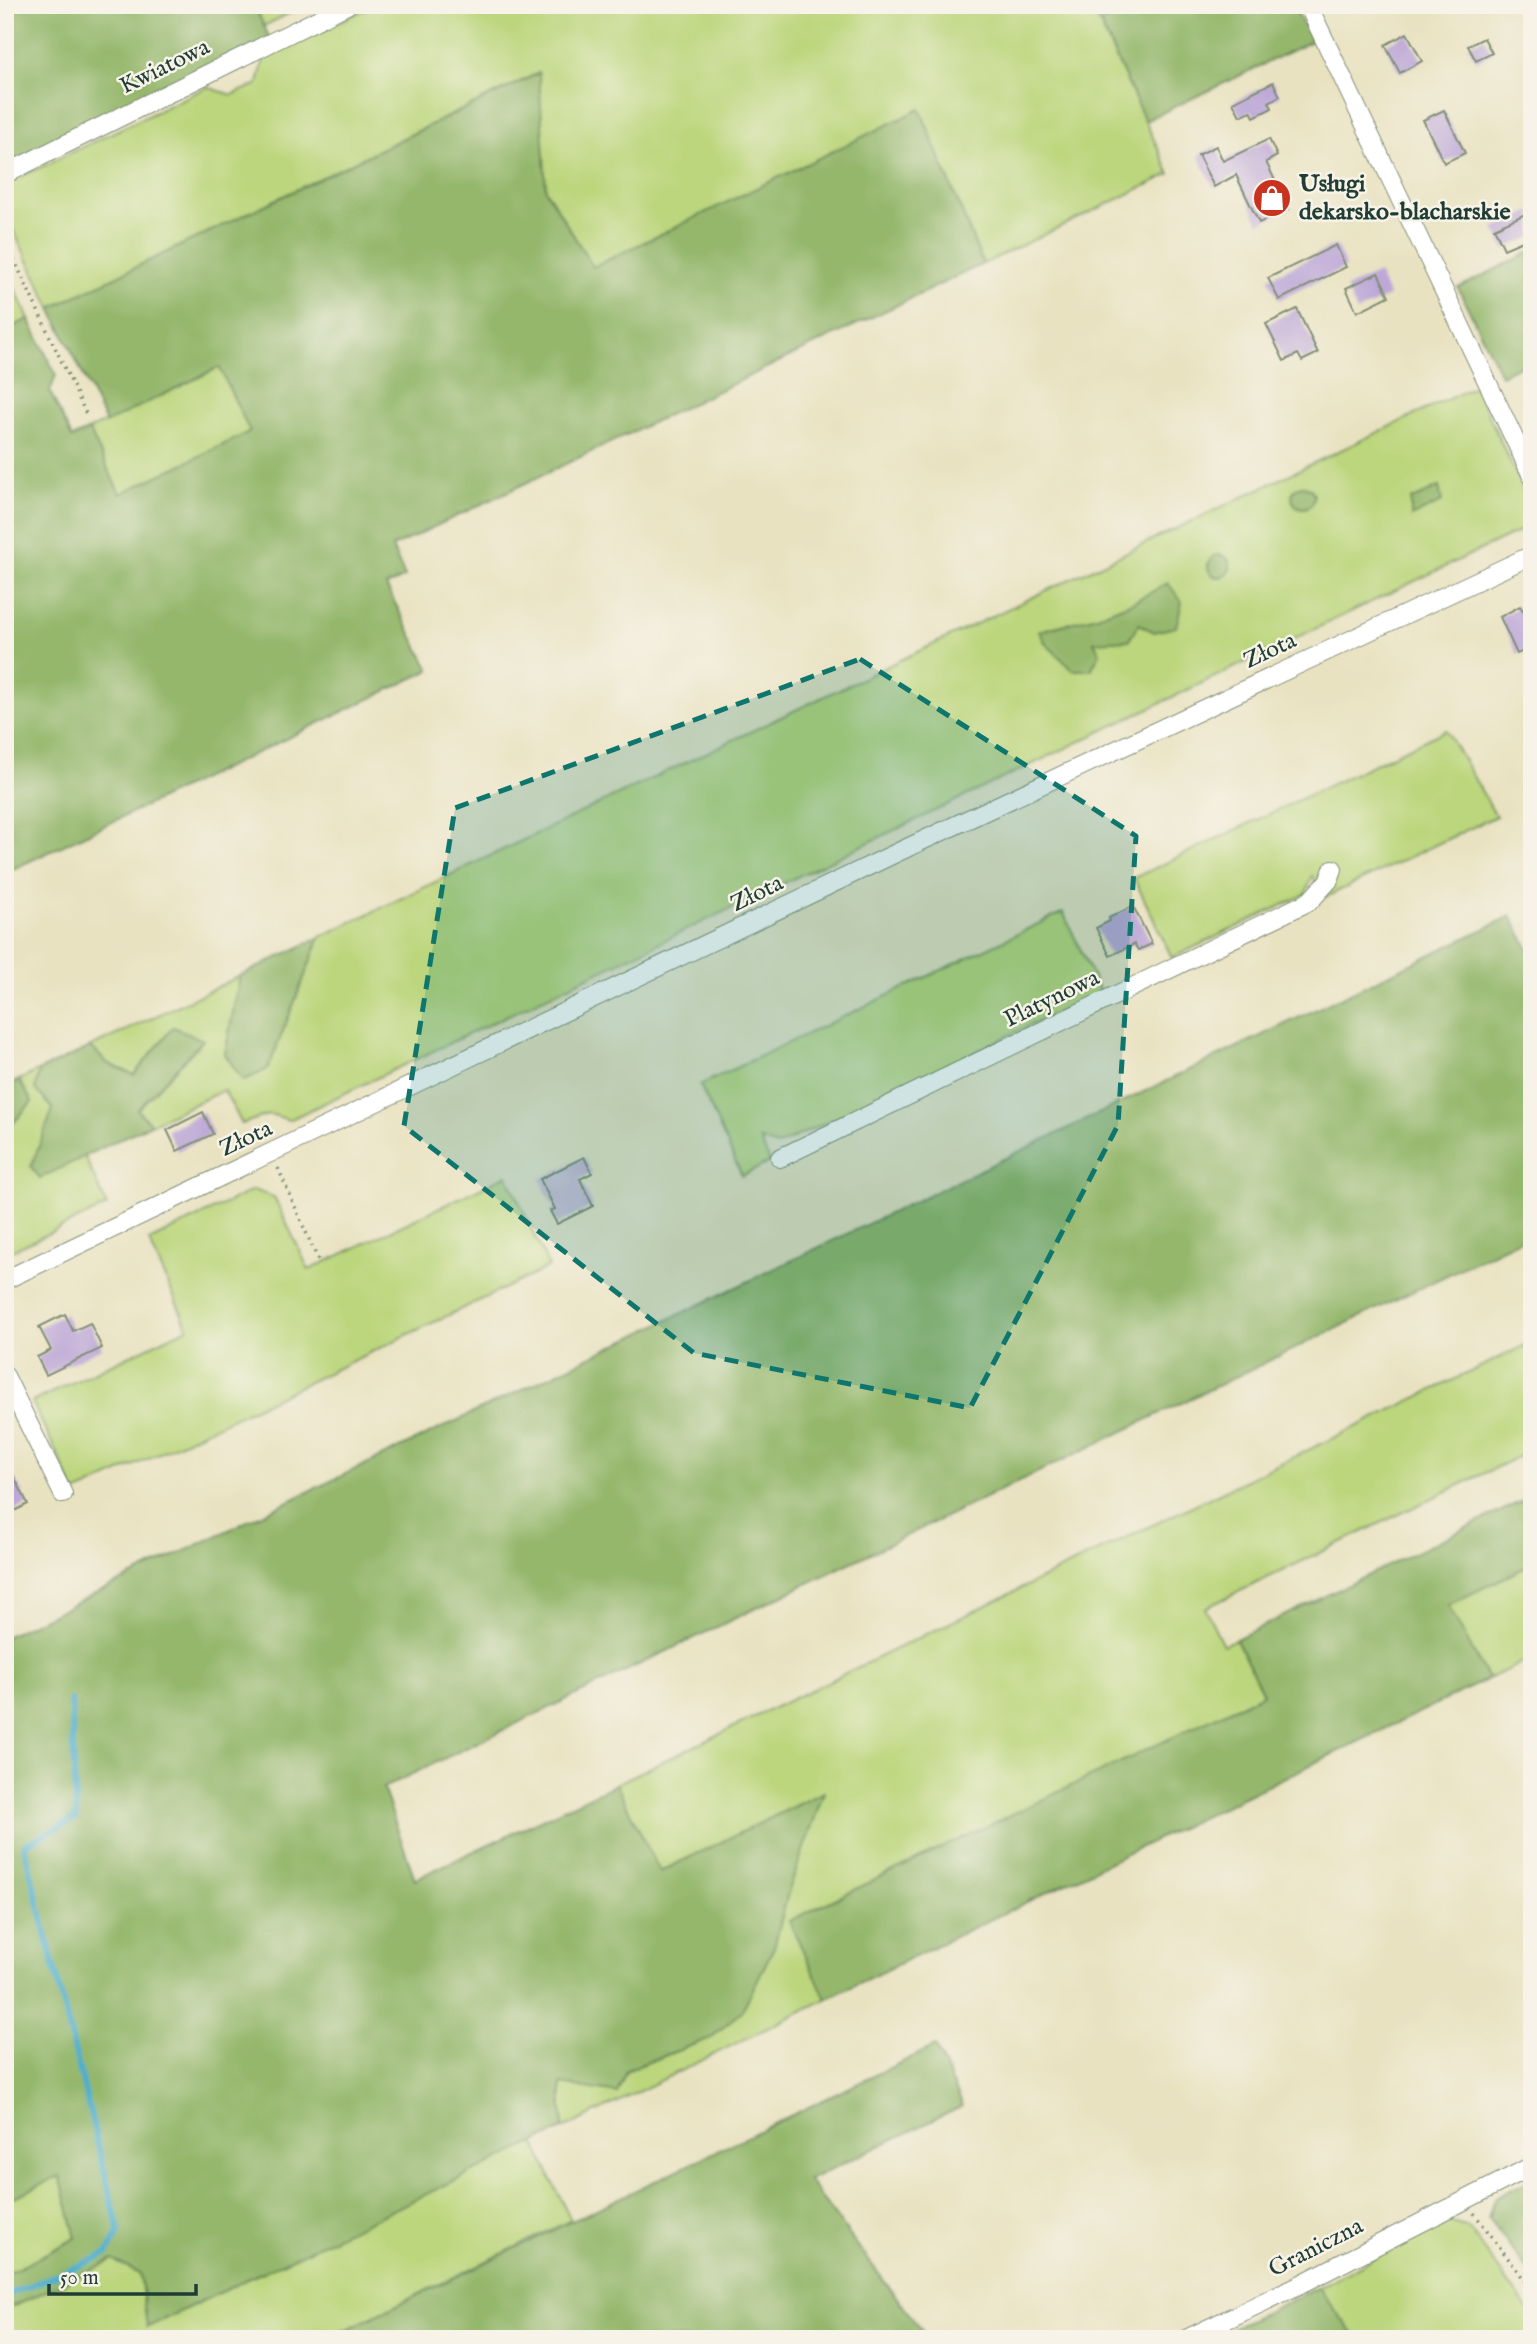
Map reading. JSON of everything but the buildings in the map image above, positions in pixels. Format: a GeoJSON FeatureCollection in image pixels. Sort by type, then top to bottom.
{"type":"FeatureCollection","features":[{"type":"Feature","properties":{"kind":"street","name":"Kwiatowa"},"geometry":{"type":"LineString","coordinates":[[5,174],[347,5]]}},
{"type":"Feature","properties":{"kind":"street"},"geometry":{"type":"LineString","coordinates":[[1308,5],[1532,476]]}},
{"type":"Feature","properties":{"kind":"street","name":"Złota"},"geometry":{"type":"LineString","coordinates":[[5,1280],[907,848],[1532,555]]}},
{"type":"Feature","properties":{"kind":"street","name":"Platynowa"},"geometry":{"type":"LineString","coordinates":[[780,1158],[1310,901],[1329,880],[1333,869]]}},
{"type":"Feature","properties":{"kind":"street"},"geometry":{"type":"LineString","coordinates":[[5,1376],[63,1494]]}},
{"type":"Feature","properties":{"kind":"street","name":"Graniczna"},"geometry":{"type":"LineString","coordinates":[[1186,2339],[1532,2166]]}},
{"type":"Feature","properties":{"kind":"path"},"geometry":{"type":"LineString","coordinates":[[5,240],[86,415]]}},
{"type":"Feature","properties":{"kind":"path"},"geometry":{"type":"LineString","coordinates":[[271,1154],[320,1262]]}},
{"type":"Feature","properties":{"kind":"path"},"geometry":{"type":"LineString","coordinates":[[1466,2200],[1532,2290]]}},
{"type":"Feature","properties":{"kind":"highlighted area"},"geometry":{"type":"Polygon","coordinates":[[[860,659],[1136,836],[1118,1125],[970,1408],[694,1353],[404,1126],[455,808],[860,659]]]}},
{"type":"Feature","properties":{"kind":"green space"},"geometry":{"type":"Polygon","coordinates":[[[19,5],[254,5],[270,39],[9,167],[5,158],[5,12],[19,5]]]}},
{"type":"Feature","properties":{"kind":"green space"},"geometry":{"type":"Polygon","coordinates":[[[254,5],[306,5],[264,26],[254,5]]]}},
{"type":"Feature","properties":{"kind":"green space"},"geometry":{"type":"Polygon","coordinates":[[[374,5],[1091,5],[1170,174],[983,264],[920,110],[593,267],[546,191],[538,73],[51,308],[5,213],[8,183],[207,87],[232,95],[258,84],[264,58],[374,5]]]}},
{"type":"Feature","properties":{"kind":"green space"},"geometry":{"type":"Polygon","coordinates":[[[1135,5],[1293,5],[1312,41],[1145,121],[1100,22],[1135,5]]]}},
{"type":"Feature","properties":{"kind":"green space"},"geometry":{"type":"Polygon","coordinates":[[[539,73],[546,191],[593,267],[920,109],[983,264],[392,547],[405,577],[386,586],[430,670],[5,873],[5,330],[29,319],[56,375],[50,392],[72,438],[89,430],[120,494],[250,432],[219,367],[106,423],[51,308],[539,73]]]}},
{"type":"Feature","properties":{"kind":"green space"},"geometry":{"type":"Polygon","coordinates":[[[1532,251],[1532,360],[1501,375],[1458,288],[1532,251]]]}},
{"type":"Feature","properties":{"kind":"green space"},"geometry":{"type":"Polygon","coordinates":[[[5,268],[29,319],[5,330],[5,268]]]}},
{"type":"Feature","properties":{"kind":"green space"},"geometry":{"type":"Polygon","coordinates":[[[220,367],[251,432],[120,494],[89,430],[220,367]]]}},
{"type":"Feature","properties":{"kind":"green space"},"geometry":{"type":"Polygon","coordinates":[[[1475,386],[1532,509],[1532,525],[289,1120],[270,1114],[242,1124],[224,1090],[151,1124],[137,1110],[203,1040],[173,1027],[134,1075],[107,1063],[91,1047],[240,976],[225,1054],[268,1069],[320,937],[1475,386]]]}},
{"type":"Feature","properties":{"kind":"green space"},"geometry":{"type":"Polygon","coordinates":[[[1303,486],[1311,489],[1314,497],[1311,505],[1303,508],[1295,505],[1292,497],[1295,489],[1303,486]]]}},
{"type":"Feature","properties":{"kind":"green space"},"geometry":{"type":"Polygon","coordinates":[[[1439,487],[1442,502],[1411,517],[1411,500],[1439,487]]]}},
{"type":"Feature","properties":{"kind":"green space"},"geometry":{"type":"Polygon","coordinates":[[[1219,555],[1227,558],[1230,566],[1227,574],[1219,577],[1211,574],[1208,566],[1211,558],[1219,555]]]}},
{"type":"Feature","properties":{"kind":"green space"},"geometry":{"type":"Polygon","coordinates":[[[1168,583],[1182,602],[1176,627],[1154,632],[1139,624],[1129,640],[1094,642],[1100,653],[1091,670],[1073,670],[1046,644],[1039,631],[1097,616],[1135,601],[1168,583]]]}},
{"type":"Feature","properties":{"kind":"green space"},"geometry":{"type":"Polygon","coordinates":[[[1446,730],[1496,816],[1326,897],[1312,876],[1306,894],[1172,958],[1134,878],[1446,730]]]}},
{"type":"Feature","properties":{"kind":"green space"},"geometry":{"type":"Polygon","coordinates":[[[1063,912],[1100,992],[777,1146],[760,1140],[770,1162],[742,1176],[700,1085],[1063,912]]]}},
{"type":"Feature","properties":{"kind":"green space"},"geometry":{"type":"Polygon","coordinates":[[[1511,916],[1532,955],[1532,1234],[383,1788],[415,1879],[616,1784],[660,1872],[824,1792],[788,1893],[774,1947],[742,2011],[711,2038],[626,2070],[617,2093],[561,2084],[563,2129],[147,2327],[140,2274],[113,2260],[5,2310],[5,2275],[76,2238],[60,2176],[5,2201],[5,1637],[1511,916]]]}},
{"type":"Feature","properties":{"kind":"green space"},"geometry":{"type":"Polygon","coordinates":[[[320,937],[268,1069],[243,1081],[225,1054],[240,976],[320,937]]]}},
{"type":"Feature","properties":{"kind":"green space"},"geometry":{"type":"Polygon","coordinates":[[[173,1027],[203,1040],[137,1110],[151,1124],[40,1178],[31,1167],[53,1109],[35,1089],[40,1070],[91,1047],[107,1063],[134,1075],[173,1027]]]}},
{"type":"Feature","properties":{"kind":"green space"},"geometry":{"type":"Polygon","coordinates":[[[40,1070],[35,1089],[53,1109],[47,1128],[40,1178],[84,1155],[107,1206],[5,1254],[5,1133],[32,1102],[19,1080],[40,1070]]]}},
{"type":"Feature","properties":{"kind":"green space"},"geometry":{"type":"Polygon","coordinates":[[[19,1080],[32,1102],[5,1132],[5,1087],[19,1080]]]}},
{"type":"Feature","properties":{"kind":"green space"},"geometry":{"type":"Polygon","coordinates":[[[507,1175],[549,1267],[76,1493],[32,1402],[188,1328],[149,1241],[253,1190],[274,1197],[309,1270],[507,1175]]]}},
{"type":"Feature","properties":{"kind":"green space"},"geometry":{"type":"Polygon","coordinates":[[[1532,1342],[1532,1450],[1205,1608],[1223,1645],[1236,1639],[1264,1694],[790,1921],[826,1999],[563,2129],[561,2083],[617,2093],[626,2071],[711,2038],[774,1947],[788,1893],[822,1793],[659,1872],[616,1784],[1532,1342]]]}},
{"type":"Feature","properties":{"kind":"green space"},"geometry":{"type":"Polygon","coordinates":[[[1532,1496],[1532,1564],[1448,1605],[1488,1679],[826,1999],[789,1921],[1263,1694],[1236,1639],[1532,1496]]]}},
{"type":"Feature","properties":{"kind":"green space"},"geometry":{"type":"Polygon","coordinates":[[[1532,1564],[1532,1658],[1488,1679],[1447,1605],[1532,1564]]]}},
{"type":"Feature","properties":{"kind":"green space"},"geometry":{"type":"Polygon","coordinates":[[[935,2046],[963,2106],[808,2180],[928,2339],[493,2339],[489,2331],[472,2339],[327,2339],[935,2046]]]}},
{"type":"Feature","properties":{"kind":"green space"},"geometry":{"type":"Polygon","coordinates":[[[534,2142],[571,2220],[327,2339],[5,2339],[5,2310],[113,2260],[140,2274],[148,2327],[534,2142]]]}},
{"type":"Feature","properties":{"kind":"green space"},"geometry":{"type":"Polygon","coordinates":[[[60,2175],[76,2238],[5,2275],[5,2201],[60,2175]]]}},
{"type":"Feature","properties":{"kind":"green space"},"geometry":{"type":"Polygon","coordinates":[[[1532,2179],[1532,2275],[1488,2218],[1495,2198],[1532,2179]]]}},
{"type":"Feature","properties":{"kind":"green space"},"geometry":{"type":"Polygon","coordinates":[[[1446,2221],[1468,2228],[1532,2315],[1532,2339],[1357,2339],[1318,2287],[1446,2221]]]}},
{"type":"Feature","properties":{"kind":"green space"},"geometry":{"type":"Polygon","coordinates":[[[1318,2287],[1357,2339],[1211,2339],[1318,2287]]]}},
{"type":"Feature","properties":{"kind":"waterway"},"geometry":{"type":"LineString","coordinates":[[5,2296],[107,2254],[119,2231],[24,1845],[76,1818],[71,1700]]}},
{"type":"Feature","properties":{"kind":"place","name":"Usługi dekarsko-blacharskie"},"geometry":{"type":"Point","coordinates":[1272,198]}}]}
